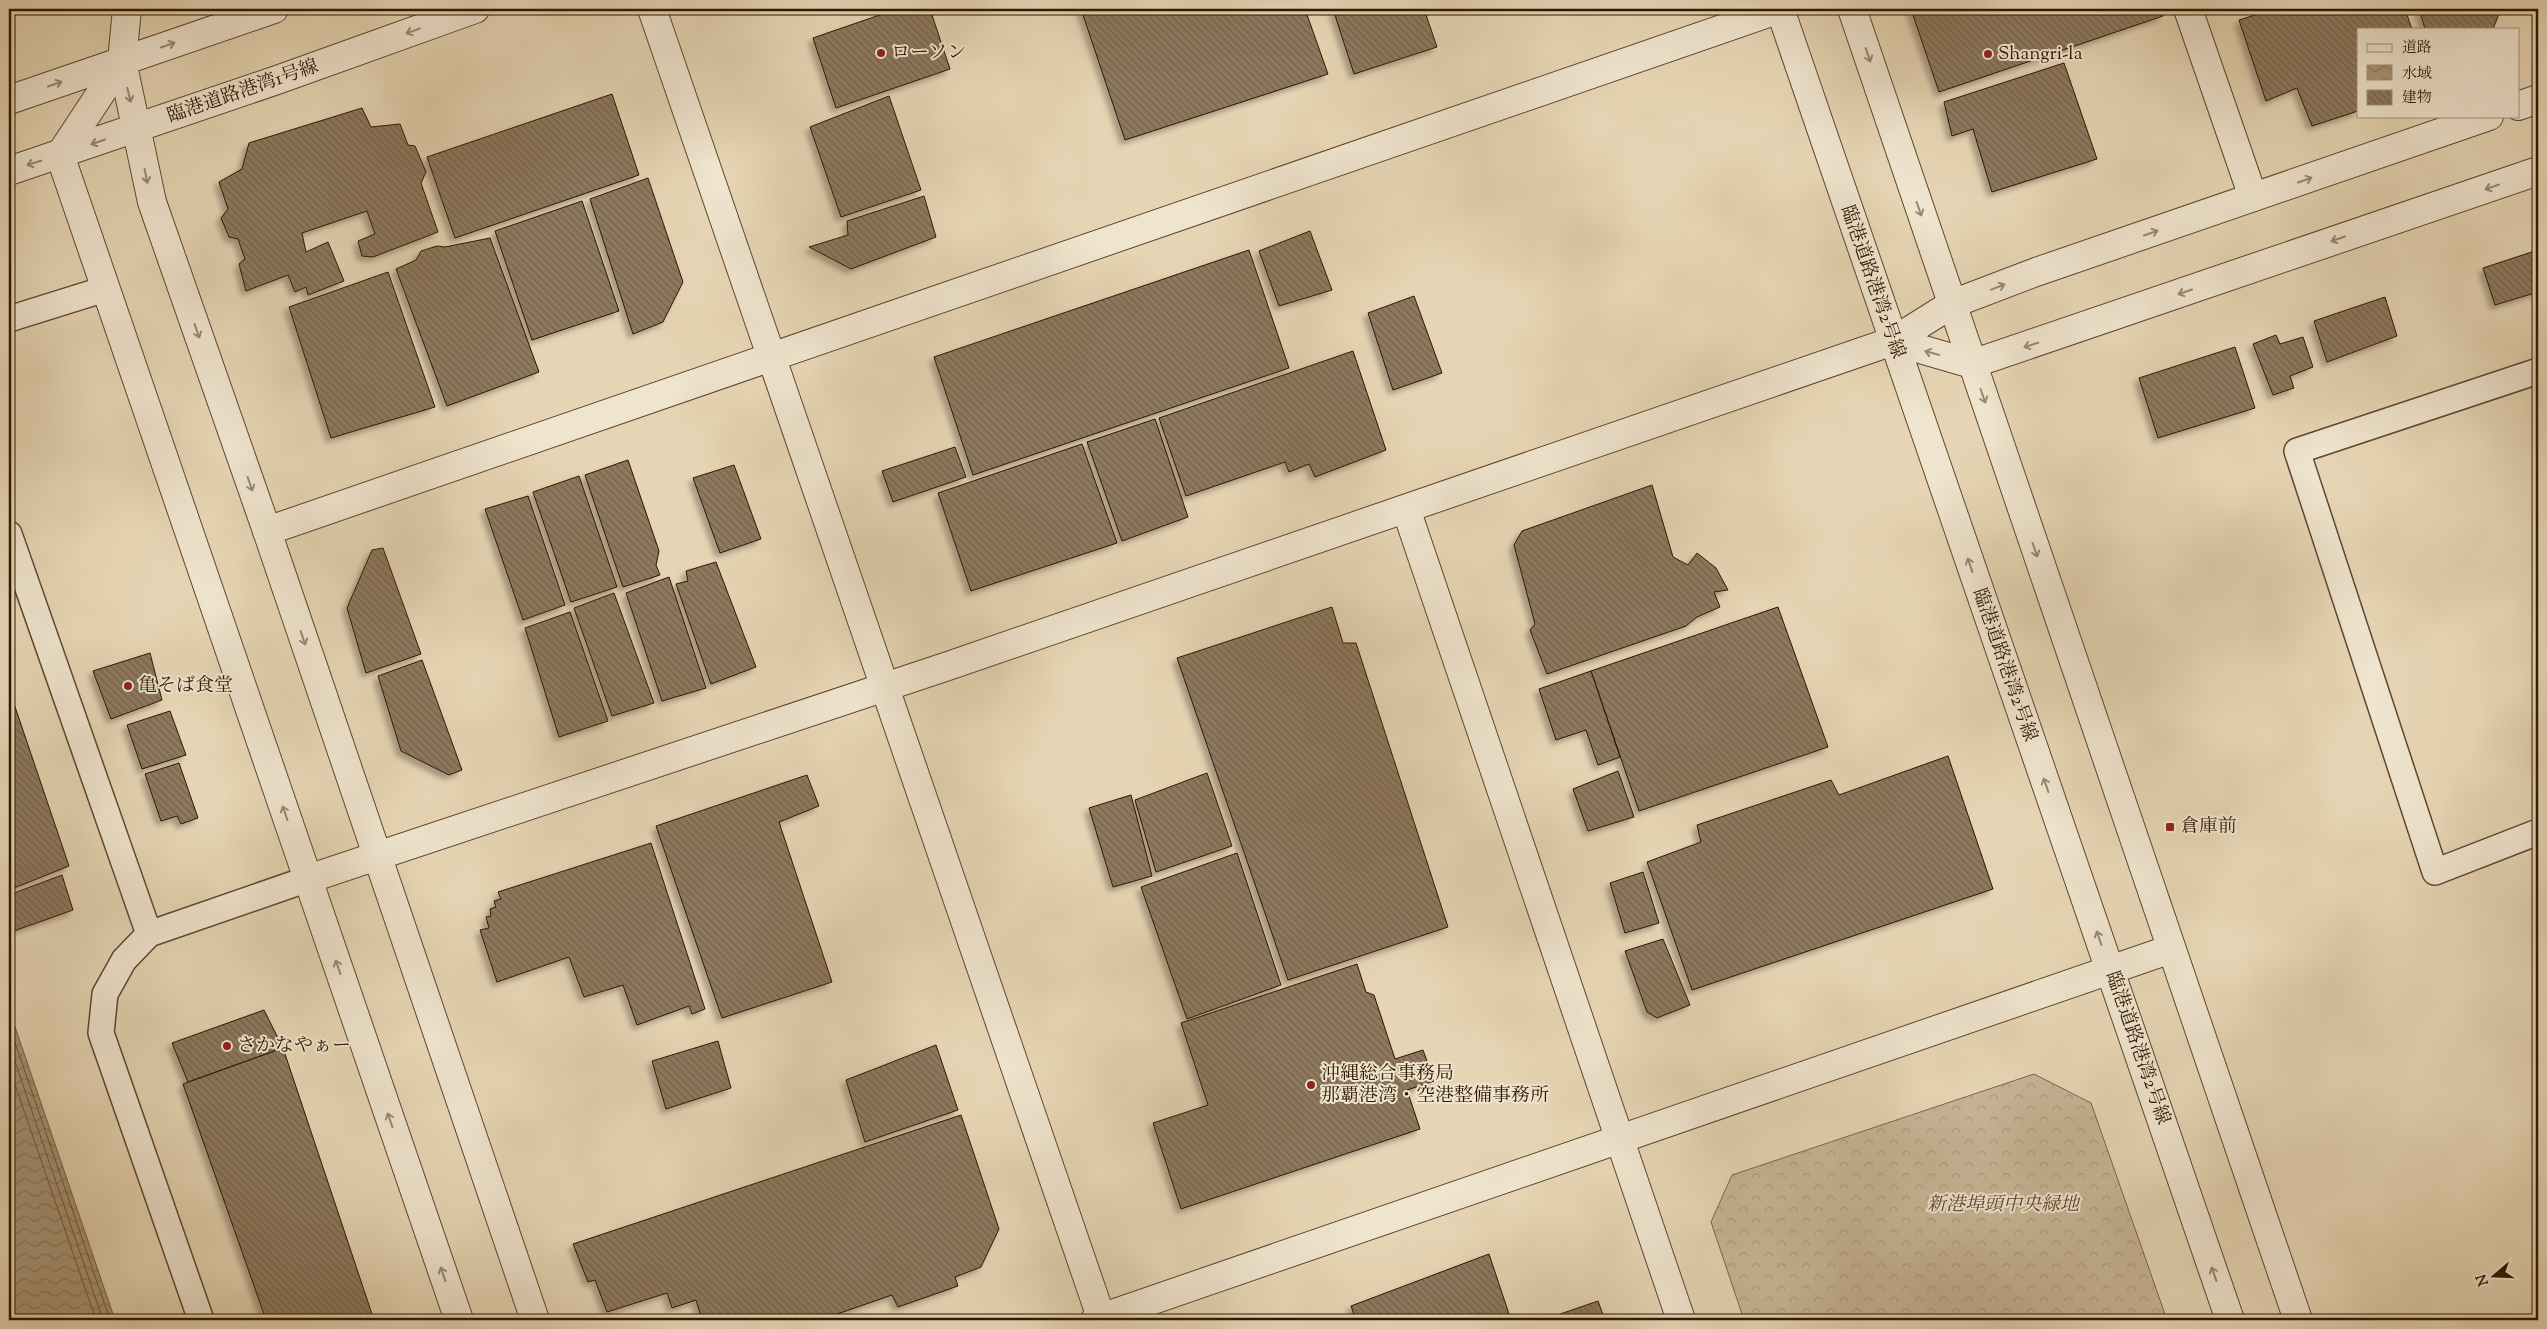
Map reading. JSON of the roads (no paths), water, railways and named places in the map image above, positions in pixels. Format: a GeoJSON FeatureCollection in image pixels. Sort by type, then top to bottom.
{"type":"FeatureCollection","features":[{"type":"Feature","properties":{"kind":"street"},"geometry":{"type":"LineString","coordinates":[[127,9],[122,61],[152,202],[267,531],[535,1320]]}},
{"type":"Feature","properties":{"kind":"street"},"geometry":{"type":"LineString","coordinates":[[9,100],[274,9]]}},
{"type":"Feature","properties":{"kind":"street","name":"臨港道路港湾1号線"},"geometry":{"type":"LineString","coordinates":[[9,171],[60,155],[475,9]]}},
{"type":"Feature","properties":{"kind":"street"},"geometry":{"type":"LineString","coordinates":[[652,9],[885,687],[1099,1320],[2171,949]]}},
{"type":"Feature","properties":{"kind":"street"},"geometry":{"type":"LineString","coordinates":[[267,531],[1780,9]]}},
{"type":"Feature","properties":{"kind":"street","name":"臨港道路港湾2号線"},"geometry":{"type":"LineString","coordinates":[[1780,9],[2230,1320]]}},
{"type":"Feature","properties":{"kind":"street"},"geometry":{"type":"LineString","coordinates":[[1852,9],[2298,1320]]}},
{"type":"Feature","properties":{"kind":"street"},"geometry":{"type":"LineString","coordinates":[[2188,9],[2253,198]]}},
{"type":"Feature","properties":{"kind":"street"},"geometry":{"type":"LineString","coordinates":[[122,61],[60,155],[458,1320]]}},
{"type":"Feature","properties":{"kind":"street"},"geometry":{"type":"LineString","coordinates":[[2520,105],[2538,99]]}},
{"type":"Feature","properties":{"kind":"street"},"geometry":{"type":"LineString","coordinates":[[308,879],[885,687],[1893,341],[1952,304],[2036,272],[2483,118]]}},
{"type":"Feature","properties":{"kind":"street"},"geometry":{"type":"LineString","coordinates":[[1893,341],[1972,364],[2538,171]]}},
{"type":"Feature","properties":{"kind":"street"},"geometry":{"type":"LineString","coordinates":[[1406,509],[1681,1320]]}},
{"type":"Feature","properties":{"kind":"lane"},"geometry":{"type":"LineString","coordinates":[[9,319],[105,289]]}},
{"type":"Feature","properties":{"kind":"lane"},"geometry":{"type":"LineString","coordinates":[[2538,371],[2297,451],[2435,872],[2538,832]]}},
{"type":"Feature","properties":{"kind":"lane"},"geometry":{"type":"LineString","coordinates":[[9,534],[149,934]]}},
{"type":"Feature","properties":{"kind":"lane"},"geometry":{"type":"LineString","coordinates":[[202,1320],[101,1033],[105,994],[124,960],[149,934],[308,879]]}},
{"type":"Feature","properties":{"kind":"water"},"geometry":{"type":"Polygon","coordinates":[[[9,1009],[115,1320],[9,1320],[9,1009]]]}},
{"type":"Feature","properties":{"kind":"place","name":"ローソン"},"geometry":{"type":"Point","coordinates":[881,53]}},
{"type":"Feature","properties":{"kind":"place","name":"Shangri-la"},"geometry":{"type":"Point","coordinates":[1988,54]}},
{"type":"Feature","properties":{"kind":"place","name":"亀そば食堂"},"geometry":{"type":"Point","coordinates":[128,686]}},
{"type":"Feature","properties":{"kind":"place","name":"倉庫前"},"geometry":{"type":"Point","coordinates":[2170,827]}},
{"type":"Feature","properties":{"kind":"place","name":"さかなやぁー"},"geometry":{"type":"Point","coordinates":[227,1046]}},
{"type":"Feature","properties":{"kind":"place","name":"沖縄総合事務局 那覇港湾・空港整備事務所"},"geometry":{"type":"Point","coordinates":[1311,1085]}},
{"type":"Feature","properties":{"kind":"park label","name":"新港埠頭中央緑地"},"geometry":{"type":"Point","coordinates":[2003,1205]}}]}
